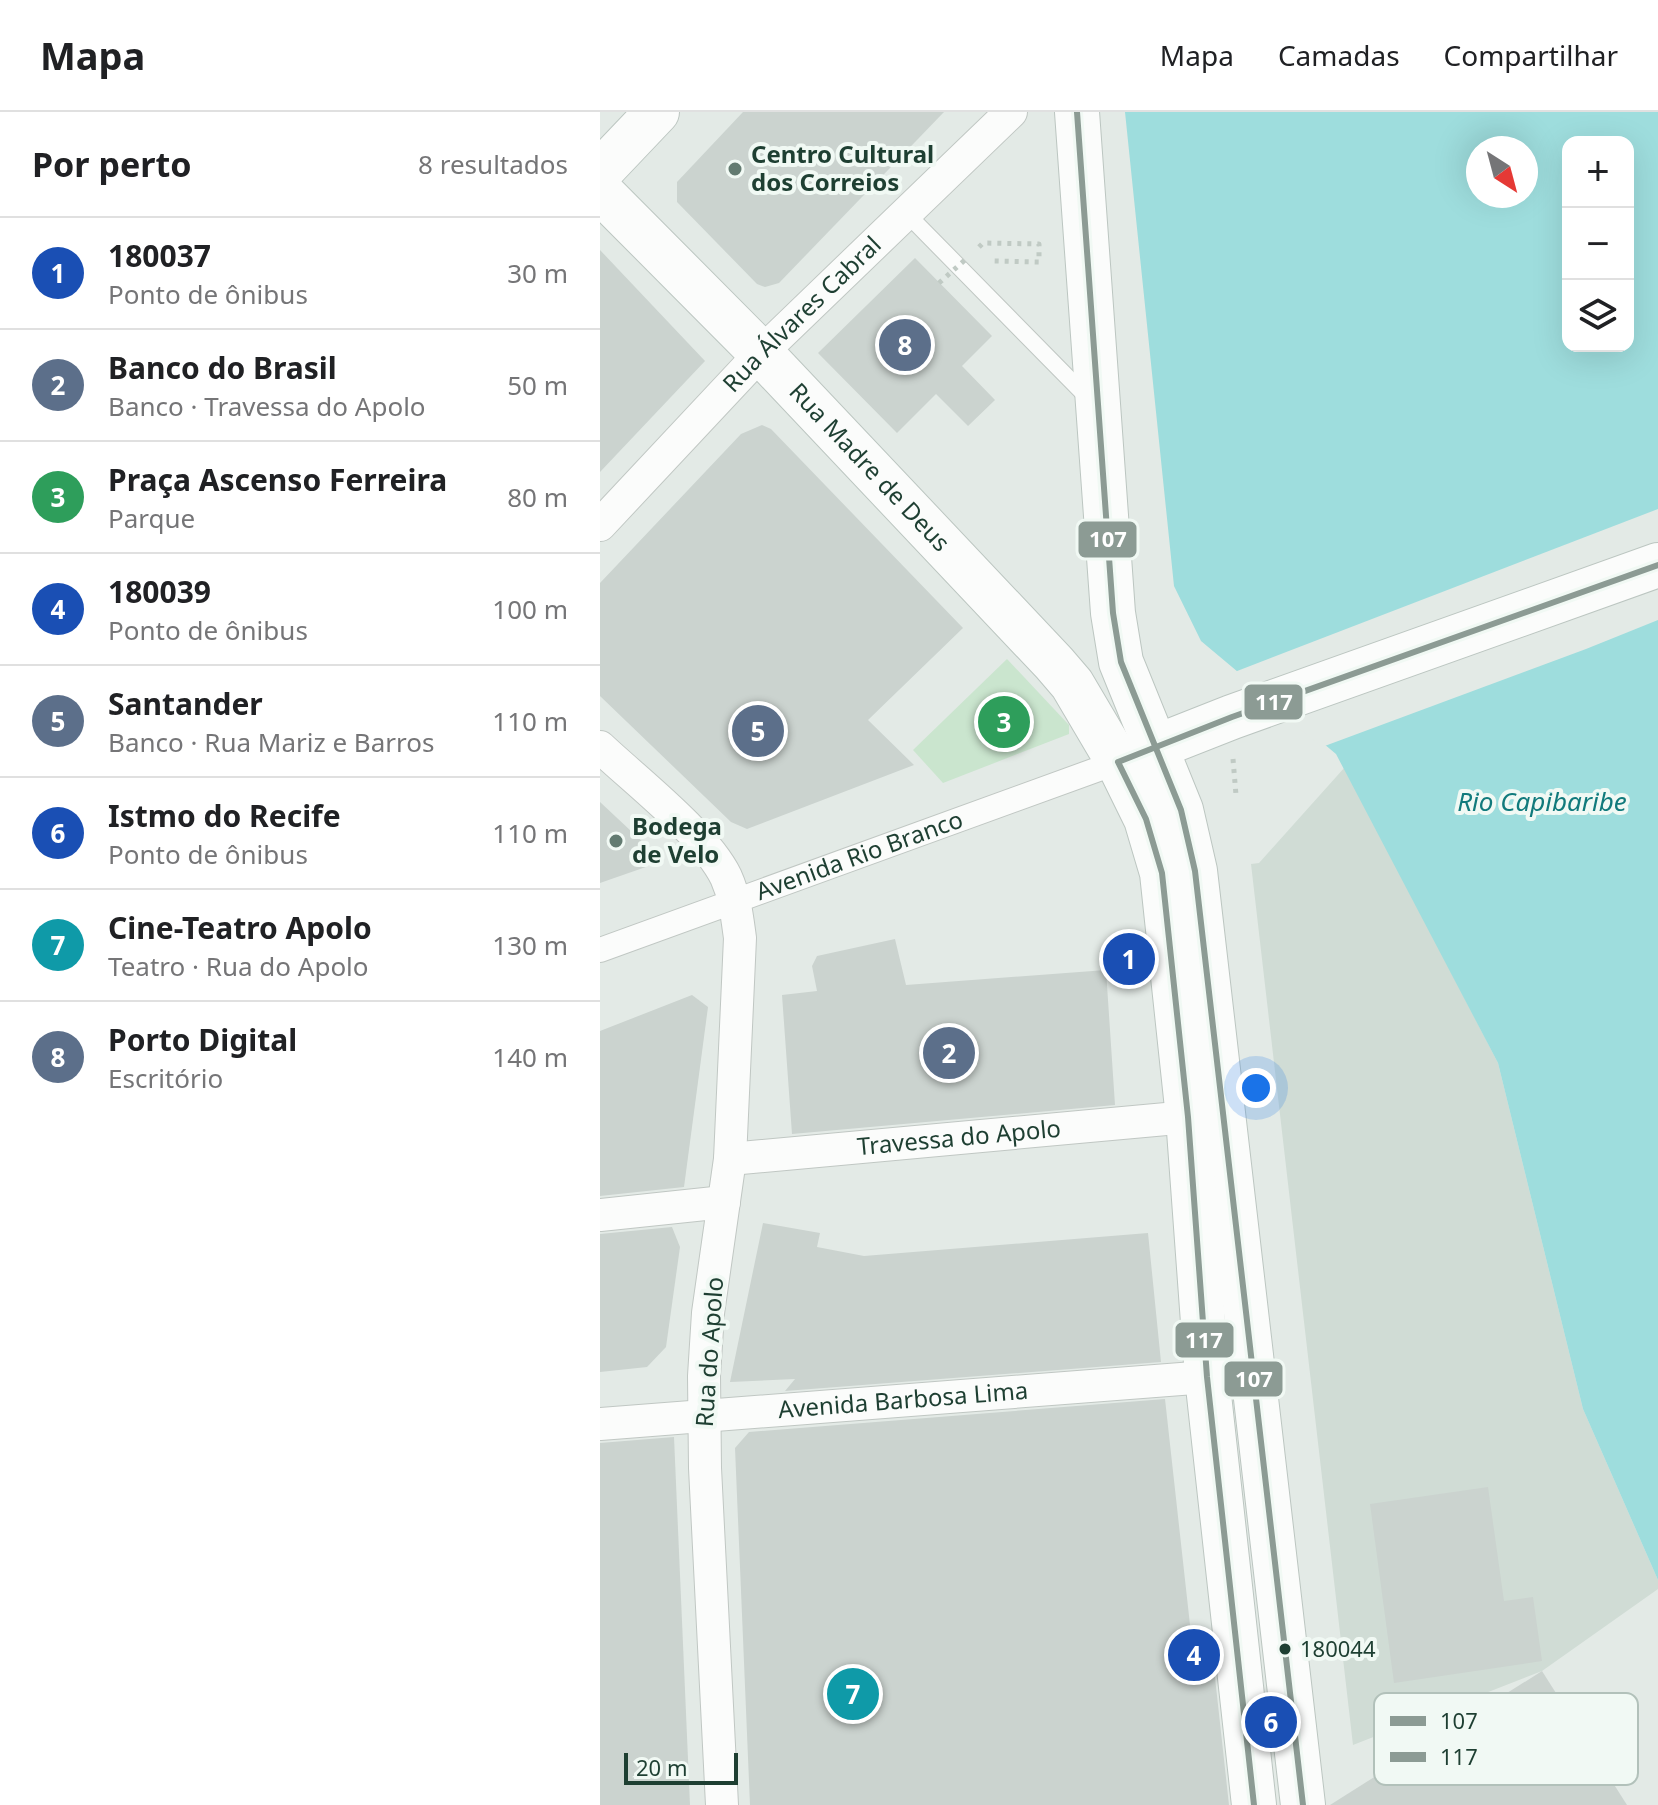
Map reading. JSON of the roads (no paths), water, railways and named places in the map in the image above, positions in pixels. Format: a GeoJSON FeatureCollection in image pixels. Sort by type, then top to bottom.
{"type":"FeatureCollection","features":[{"type":"Feature","properties":{"kind":"main road"},"geometry":{"type":"LineString","coordinates":[[600,172],[657,112]]}},
{"type":"Feature","properties":{"kind":"main road"},"geometry":{"type":"LineString","coordinates":[[1077,112],[1097,407],[1119,650],[1146,819],[1162,873],[1188,1117],[1207,1377],[1254,1805]]}},
{"type":"Feature","properties":{"kind":"main road","name":"Rua Madre de Deus"},"geometry":{"type":"LineString","coordinates":[[600,191],[761,353],[1054,663],[1136,756]]}},
{"type":"Feature","properties":{"kind":"main road"},"geometry":{"type":"LineString","coordinates":[[1136,756],[1232,717],[1658,565]]}},
{"type":"Feature","properties":{"kind":"main road"},"geometry":{"type":"LineString","coordinates":[[1136,756],[1181,810],[1195,871],[1303,1805]]}},
{"type":"Feature","properties":{"kind":"street","name":"Rua Álvares Cabral"},"geometry":{"type":"LineString","coordinates":[[600,525],[761,353],[1011,112]]}},
{"type":"Feature","properties":{"kind":"street"},"geometry":{"type":"LineString","coordinates":[[600,747],[705,846],[725,875],[735,901]]}},
{"type":"Feature","properties":{"kind":"street","name":"Avenida Rio Branco"},"geometry":{"type":"LineString","coordinates":[[600,950],[1136,756]]}},
{"type":"Feature","properties":{"kind":"street","name":"Rua do Apolo"},"geometry":{"type":"LineString","coordinates":[[722,1805],[703,1415],[708,1313],[730,1159],[740,985],[735,901]]}},
{"type":"Feature","properties":{"kind":"street","name":"Travessa do Apolo"},"geometry":{"type":"LineString","coordinates":[[730,1159],[1188,1117]]}},
{"type":"Feature","properties":{"kind":"street"},"geometry":{"type":"LineString","coordinates":[[600,1215],[724,1202]]}},
{"type":"Feature","properties":{"kind":"street","name":"Avenida Barbosa Lima"},"geometry":{"type":"LineString","coordinates":[[600,1424],[1207,1377]]}},
{"type":"Feature","properties":{"kind":"lane"},"geometry":{"type":"LineString","coordinates":[[906,213],[1097,407]]}},
{"type":"Feature","properties":{"kind":"water","name":"Rio Capibaribe"},"geometry":{"type":"Polygon","coordinates":[[[1125,112],[1658,112],[1658,1580],[1583,1409],[1498,1063],[1336,754],[1201,641],[1174,586],[1125,112]]]}},
{"type":"Feature","properties":{"kind":"place","name":"Centro Cultural dos Correios"},"geometry":{"type":"Point","coordinates":[735,169]}},
{"type":"Feature","properties":{"kind":"place","name":"Porto Digital"},"geometry":{"type":"Point","coordinates":[905,345]}},
{"type":"Feature","properties":{"kind":"place","name":"Praça Ascenso Ferreira"},"geometry":{"type":"Point","coordinates":[1004,722]}},
{"type":"Feature","properties":{"kind":"place","name":"Santander"},"geometry":{"type":"Point","coordinates":[758,731]}},
{"type":"Feature","properties":{"kind":"place","name":"Bodega de Velo"},"geometry":{"type":"Point","coordinates":[616,841]}},
{"type":"Feature","properties":{"kind":"place","name":"180037"},"geometry":{"type":"Point","coordinates":[1129,959]}},
{"type":"Feature","properties":{"kind":"place","name":"Banco do Brasil"},"geometry":{"type":"Point","coordinates":[949,1053]}},
{"type":"Feature","properties":{"kind":"place","name":"180044"},"geometry":{"type":"Point","coordinates":[1285,1649]}},
{"type":"Feature","properties":{"kind":"place","name":"180039"},"geometry":{"type":"Point","coordinates":[1194,1655]}},
{"type":"Feature","properties":{"kind":"place","name":"Cine-Teatro Apolo"},"geometry":{"type":"Point","coordinates":[853,1694]}},
{"type":"Feature","properties":{"kind":"place","name":"Istmo do Recife"},"geometry":{"type":"Point","coordinates":[1271,1722]}}]}
